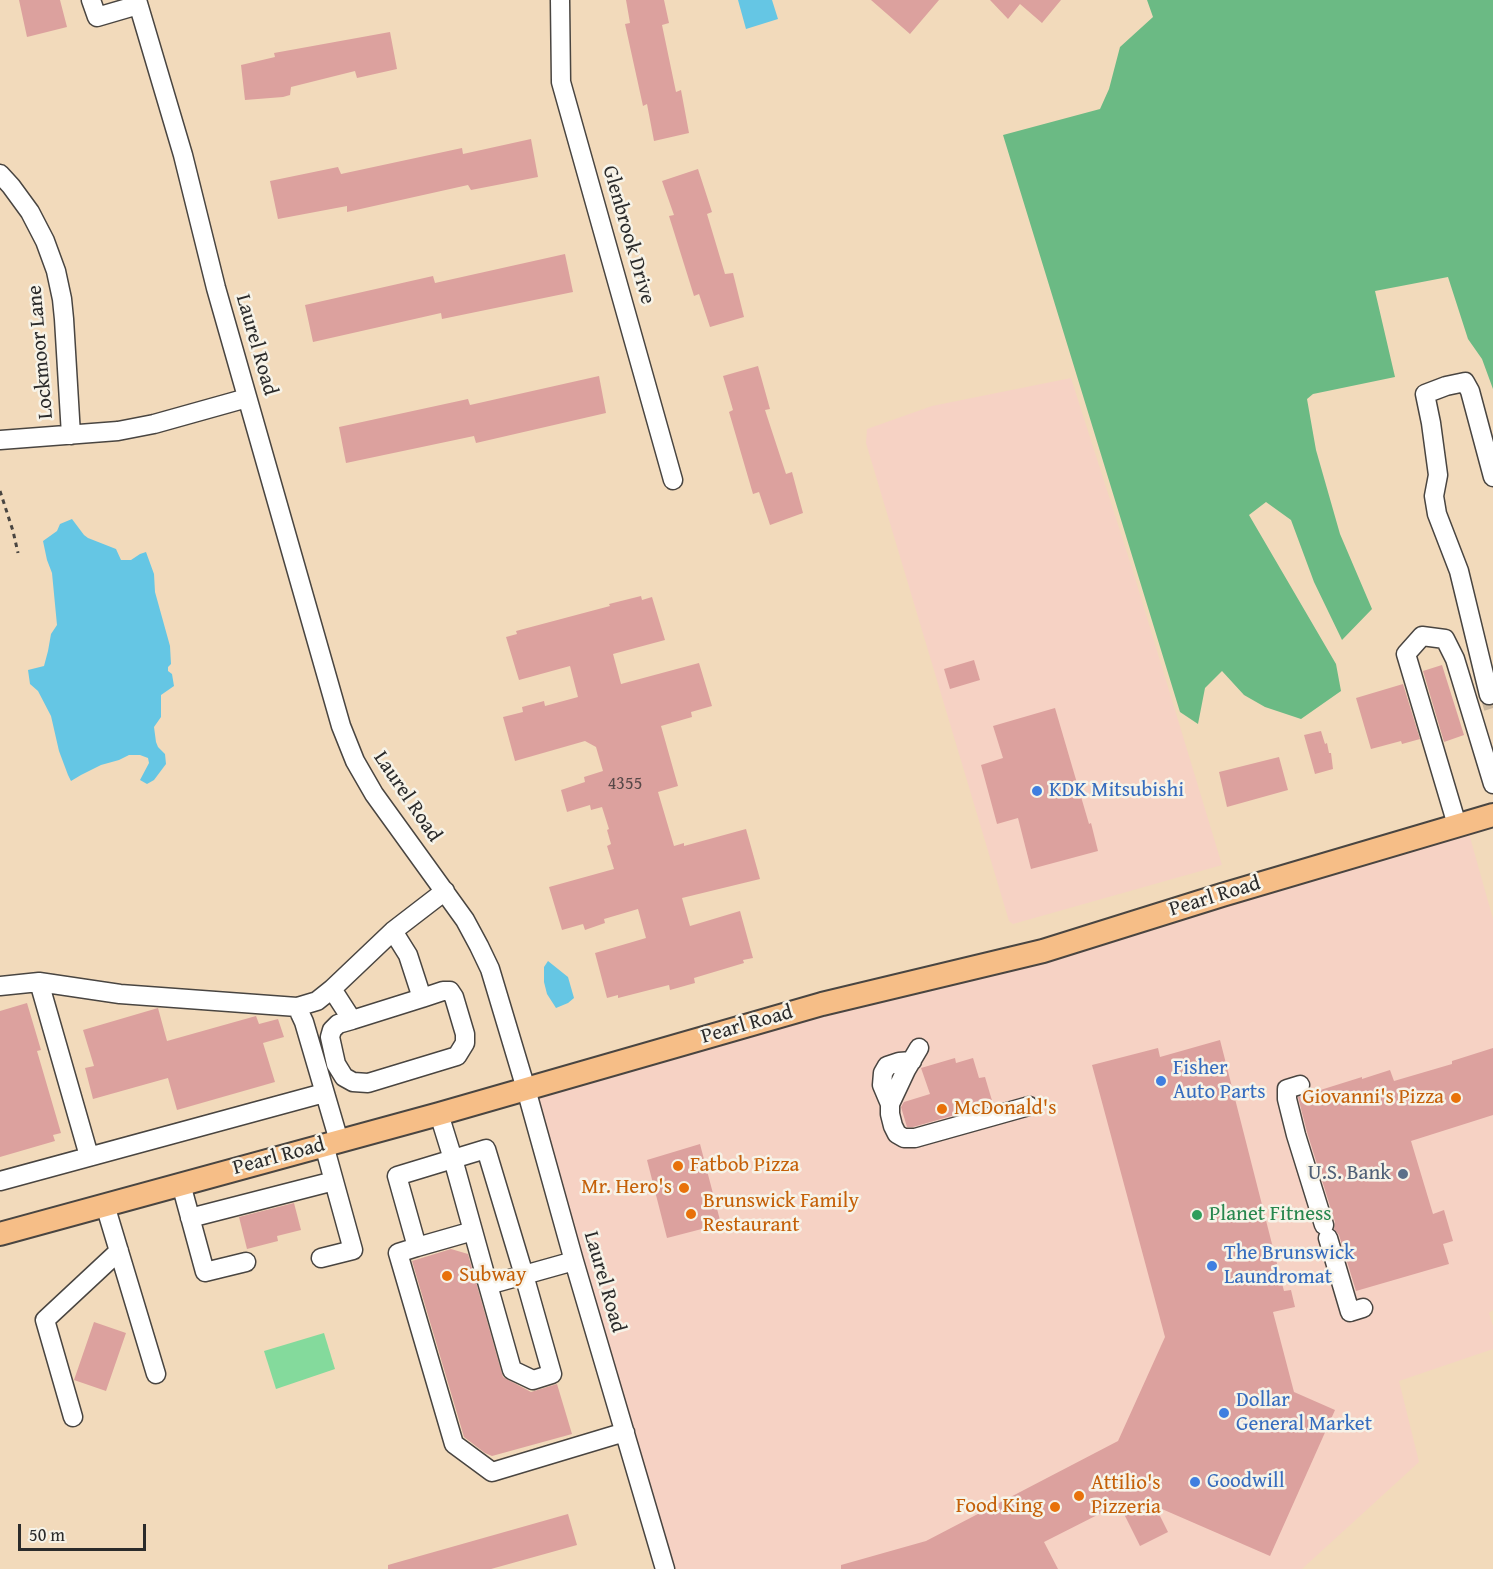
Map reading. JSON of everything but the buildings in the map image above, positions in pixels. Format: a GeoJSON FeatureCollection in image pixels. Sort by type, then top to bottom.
{"type":"FeatureCollection","features":[{"type":"Feature","properties":{"kind":"main road","name":"Pearl Road"},"geometry":{"type":"LineString","coordinates":[[0,1234],[439,1114],[822,1004],[1042,951],[1493,815]]}},
{"type":"Feature","properties":{"kind":"street"},"geometry":{"type":"LineString","coordinates":[[92,0],[97,17],[137,3]]}},
{"type":"Feature","properties":{"kind":"street","name":"Glenbrook Drive"},"geometry":{"type":"LineString","coordinates":[[560,0],[561,82],[674,480]]}},
{"type":"Feature","properties":{"kind":"street","name":"Laurel Road"},"geometry":{"type":"LineString","coordinates":[[137,3],[183,154],[216,288],[341,726],[355,761],[374,794],[465,920],[490,969],[665,1569]]}},
{"type":"Feature","properties":{"kind":"street","name":"Lockmoor Lane"},"geometry":{"type":"LineString","coordinates":[[0,174],[30,212],[45,241],[56,271],[64,319],[72,435]]}},
{"type":"Feature","properties":{"kind":"street"},"geometry":{"type":"LineString","coordinates":[[1489,695],[1459,571],[1437,514],[1434,496],[1438,475],[1425,394],[1465,382],[1470,391],[1493,477]]}},
{"type":"Feature","properties":{"kind":"street"},"geometry":{"type":"LineString","coordinates":[[0,440],[118,431],[154,424],[247,398]]}},
{"type":"Feature","properties":{"kind":"street"},"geometry":{"type":"LineString","coordinates":[[1457,825],[1406,654],[1422,636],[1445,639],[1455,659],[1493,784]]}},
{"type":"Feature","properties":{"kind":"street"},"geometry":{"type":"LineString","coordinates":[[0,986],[39,982],[120,994],[297,1007],[317,1000],[332,989],[393,931],[445,891]]}},
{"type":"Feature","properties":{"kind":"street"},"geometry":{"type":"LineString","coordinates":[[393,931],[408,956],[422,998]]}},
{"type":"Feature","properties":{"kind":"street"},"geometry":{"type":"LineString","coordinates":[[39,982],[89,1156]]}},
{"type":"Feature","properties":{"kind":"street"},"geometry":{"type":"LineString","coordinates":[[332,989],[352,1020]]}},
{"type":"Feature","properties":{"kind":"street"},"geometry":{"type":"LineString","coordinates":[[443,991],[450,991],[454,997],[465,1034],[465,1043],[457,1056],[368,1083],[353,1082],[344,1077],[336,1064],[330,1037],[332,1030],[338,1024],[422,998],[443,991]]}},
{"type":"Feature","properties":{"kind":"street"},"geometry":{"type":"LineString","coordinates":[[297,1007],[304,1022],[324,1093],[334,1180],[353,1250],[321,1258]]}},
{"type":"Feature","properties":{"kind":"street"},"geometry":{"type":"LineString","coordinates":[[916,1054],[890,1104],[893,1126],[897,1134],[904,1138],[915,1138],[1029,1106]]}},
{"type":"Feature","properties":{"kind":"street"},"geometry":{"type":"LineString","coordinates":[[1300,1085],[1287,1089],[1296,1136],[1350,1312],[1363,1308]]}},
{"type":"Feature","properties":{"kind":"street"},"geometry":{"type":"LineString","coordinates":[[0,1180],[324,1093]]}},
{"type":"Feature","properties":{"kind":"street"},"geometry":{"type":"LineString","coordinates":[[417,1247],[397,1176],[453,1159],[486,1149],[552,1374],[532,1380],[512,1370],[453,1159],[439,1114]]}},
{"type":"Feature","properties":{"kind":"street"},"geometry":{"type":"LineString","coordinates":[[190,1218],[334,1180]]}},
{"type":"Feature","properties":{"kind":"street"},"geometry":{"type":"LineString","coordinates":[[181,1184],[206,1272],[246,1262]]}},
{"type":"Feature","properties":{"kind":"street"},"geometry":{"type":"LineString","coordinates":[[105,1205],[156,1374]]}},
{"type":"Feature","properties":{"kind":"street"},"geometry":{"type":"LineString","coordinates":[[473,1231],[398,1253],[454,1444],[492,1472],[625,1432]]}},
{"type":"Feature","properties":{"kind":"street"},"geometry":{"type":"LineString","coordinates":[[73,1417],[45,1320],[119,1251]]}},
{"type":"Feature","properties":{"kind":"street"},"geometry":{"type":"LineString","coordinates":[[488,1286],[574,1261]]}},
{"type":"Feature","properties":{"kind":"path"},"geometry":{"type":"LineString","coordinates":[[0,491],[18,553]]}},
{"type":"Feature","properties":{"kind":"shaded area"},"geometry":{"type":"Polygon","coordinates":[[[1071,378],[1131,565],[1222,865],[1013,924],[1009,921],[866,443],[867,429],[932,406],[1071,378]]]}},
{"type":"Feature","properties":{"kind":"shaded area"},"geometry":{"type":"Polygon","coordinates":[[[1466,823],[1493,919],[1493,1310],[1489,1313],[1493,1326],[1493,1349],[1399,1381],[1419,1462],[1302,1569],[665,1569],[526,1089],[1466,823]]]}},
{"type":"Feature","properties":{"kind":"green space"},"geometry":{"type":"Polygon","coordinates":[[[1147,0],[1493,0],[1493,389],[1482,359],[1468,339],[1448,277],[1375,291],[1395,377],[1313,394],[1307,399],[1316,450],[1340,534],[1372,609],[1342,640],[1314,582],[1291,520],[1266,502],[1249,515],[1336,664],[1341,691],[1301,719],[1265,707],[1244,695],[1222,671],[1205,688],[1198,724],[1180,712],[1003,135],[1100,109],[1109,89],[1120,47],[1153,17],[1147,0]]]}},
{"type":"Feature","properties":{"kind":"green space"},"geometry":{"type":"Polygon","coordinates":[[[324,1333],[335,1369],[276,1389],[264,1351],[324,1333]]]}},
{"type":"Feature","properties":{"kind":"water"},"geometry":{"type":"Polygon","coordinates":[[[738,0],[772,0],[778,19],[746,29],[738,0]]]}},
{"type":"Feature","properties":{"kind":"water"},"geometry":{"type":"Polygon","coordinates":[[[72,519],[88,538],[116,549],[121,560],[131,560],[146,552],[154,574],[155,592],[170,646],[171,664],[168,671],[172,674],[174,686],[161,695],[161,717],[154,727],[156,742],[165,754],[166,764],[154,780],[147,784],[140,780],[149,763],[148,758],[140,755],[129,755],[101,765],[71,781],[59,751],[51,716],[38,691],[30,684],[28,670],[44,666],[51,634],[57,625],[52,573],[43,541],[57,531],[60,524],[72,519]]]}},
{"type":"Feature","properties":{"kind":"water"},"geometry":{"type":"Polygon","coordinates":[[[548,961],[568,977],[574,998],[556,1008],[547,994],[544,982],[544,967],[548,961]]]}},
{"type":"Feature","properties":{"kind":"tunnel"},"geometry":{"type":"LineString","coordinates":[[1489,695],[1493,708]]}},
{"type":"Feature","properties":{"kind":"place","name":"KDK Mitsubishi"},"geometry":{"type":"Point","coordinates":[1037,791]}},
{"type":"Feature","properties":{"kind":"place","name":"Fisher Auto Parts"},"geometry":{"type":"Point","coordinates":[1161,1081]}},
{"type":"Feature","properties":{"kind":"place","name":"Giovanni's Pizza"},"geometry":{"type":"Point","coordinates":[1456,1098]}},
{"type":"Feature","properties":{"kind":"place","name":"McDonald's"},"geometry":{"type":"Point","coordinates":[942,1109]}},
{"type":"Feature","properties":{"kind":"place","name":"Fatbob Pizza"},"geometry":{"type":"Point","coordinates":[678,1166]}},
{"type":"Feature","properties":{"kind":"place","name":"U.S. Bank"},"geometry":{"type":"Point","coordinates":[1403,1174]}},
{"type":"Feature","properties":{"kind":"place","name":"Mr. Hero's"},"geometry":{"type":"Point","coordinates":[684,1188]}},
{"type":"Feature","properties":{"kind":"place","name":"Brunswick Family Restaurant"},"geometry":{"type":"Point","coordinates":[691,1214]}},
{"type":"Feature","properties":{"kind":"place","name":"Planet Fitness"},"geometry":{"type":"Point","coordinates":[1197,1215]}},
{"type":"Feature","properties":{"kind":"place","name":"The Brunswick Laundromat"},"geometry":{"type":"Point","coordinates":[1212,1266]}},
{"type":"Feature","properties":{"kind":"place","name":"Subway"},"geometry":{"type":"Point","coordinates":[447,1276]}},
{"type":"Feature","properties":{"kind":"place","name":"Dollar General Market"},"geometry":{"type":"Point","coordinates":[1224,1413]}},
{"type":"Feature","properties":{"kind":"place","name":"Goodwill"},"geometry":{"type":"Point","coordinates":[1195,1482]}},
{"type":"Feature","properties":{"kind":"place","name":"Attilio's Pizzeria"},"geometry":{"type":"Point","coordinates":[1079,1496]}},
{"type":"Feature","properties":{"kind":"place","name":"Food King"},"geometry":{"type":"Point","coordinates":[1055,1507]}}]}
